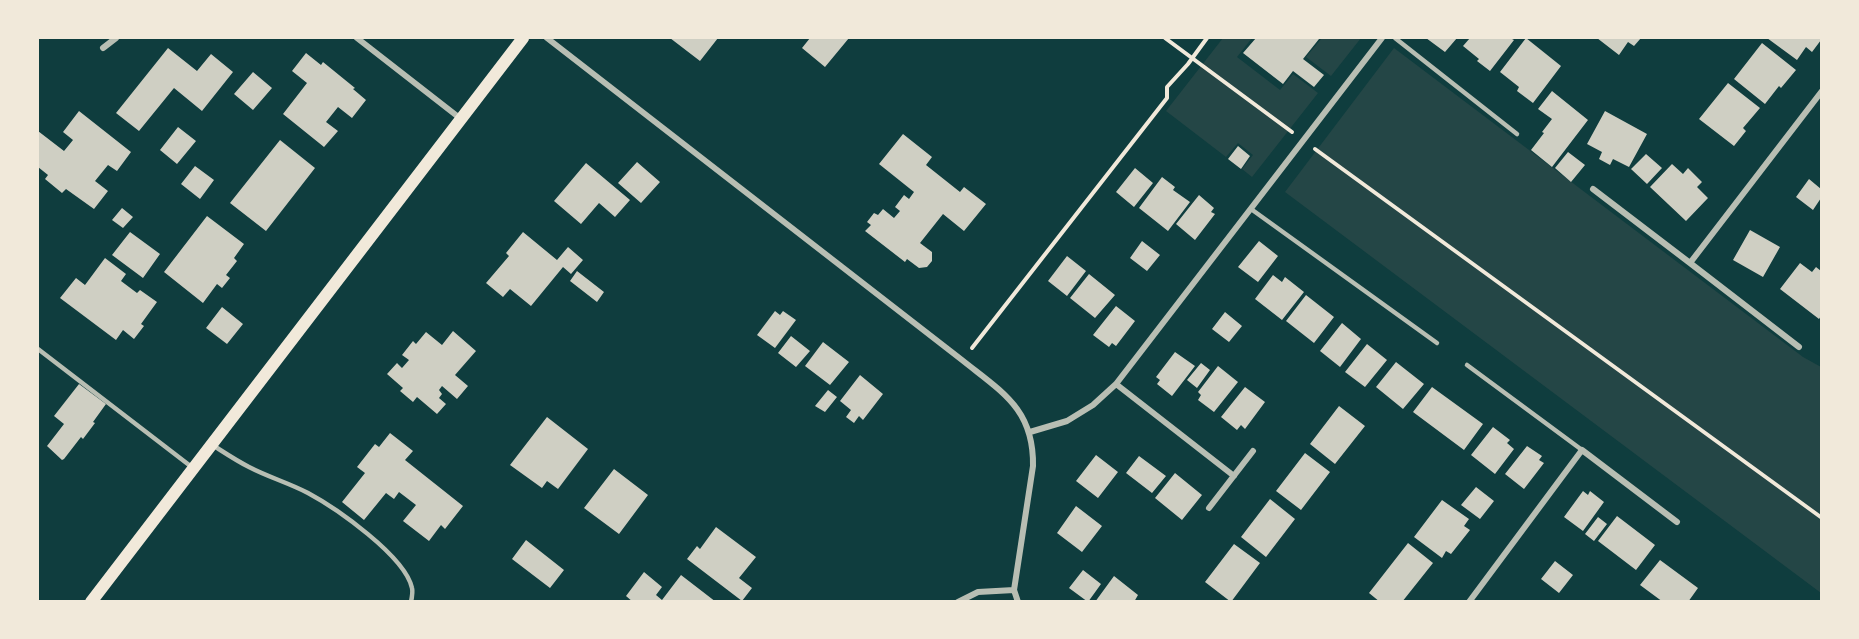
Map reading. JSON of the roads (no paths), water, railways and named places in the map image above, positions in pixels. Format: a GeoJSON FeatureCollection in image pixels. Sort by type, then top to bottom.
{"type":"FeatureCollection","features":[{"type":"Feature","properties":{"kind":"main road"},"geometry":{"type":"LineString","coordinates":[[92,602],[523,38]]}},
{"type":"Feature","properties":{"kind":"street"},"geometry":{"type":"LineString","coordinates":[[102,48],[116,38]]}},
{"type":"Feature","properties":{"kind":"street"},"geometry":{"type":"LineString","coordinates":[[357,38],[461,119]]}},
{"type":"Feature","properties":{"kind":"street"},"geometry":{"type":"LineString","coordinates":[[548,38],[962,360],[1006,395],[1018,409],[1030,432],[1033,448],[1033,466],[1014,590],[1018,602]]}},
{"type":"Feature","properties":{"kind":"street"},"geometry":{"type":"LineString","coordinates":[[1030,432],[1067,421],[1093,405],[1116,384],[1382,38]]}},
{"type":"Feature","properties":{"kind":"street"},"geometry":{"type":"LineString","coordinates":[[1689,263],[1821,91]]}},
{"type":"Feature","properties":{"kind":"street"},"geometry":{"type":"LineString","coordinates":[[1593,189],[1799,347]]}},
{"type":"Feature","properties":{"kind":"street"},"geometry":{"type":"LineString","coordinates":[[1116,384],[1234,476]]}},
{"type":"Feature","properties":{"kind":"street"},"geometry":{"type":"LineString","coordinates":[[1469,602],[1582,450],[1677,522]]}},
{"type":"Feature","properties":{"kind":"street"},"geometry":{"type":"LineString","coordinates":[[1209,508],[1253,451]]}},
{"type":"Feature","properties":{"kind":"street"},"geometry":{"type":"LineString","coordinates":[[958,602],[978,592],[1014,590]]}},
{"type":"Feature","properties":{"kind":"lane"},"geometry":{"type":"LineString","coordinates":[[1395,38],[1517,134]]}},
{"type":"Feature","properties":{"kind":"lane"},"geometry":{"type":"LineString","coordinates":[[1251,209],[1437,343]]}},
{"type":"Feature","properties":{"kind":"lane"},"geometry":{"type":"LineString","coordinates":[[38,349],[193,468]]}},
{"type":"Feature","properties":{"kind":"lane"},"geometry":{"type":"LineString","coordinates":[[1467,365],[1582,450]]}},
{"type":"Feature","properties":{"kind":"lane"},"geometry":{"type":"LineString","coordinates":[[211,445],[249,467],[329,505],[356,524],[381,546],[404,573],[412,588],[411,602]]}}]}
